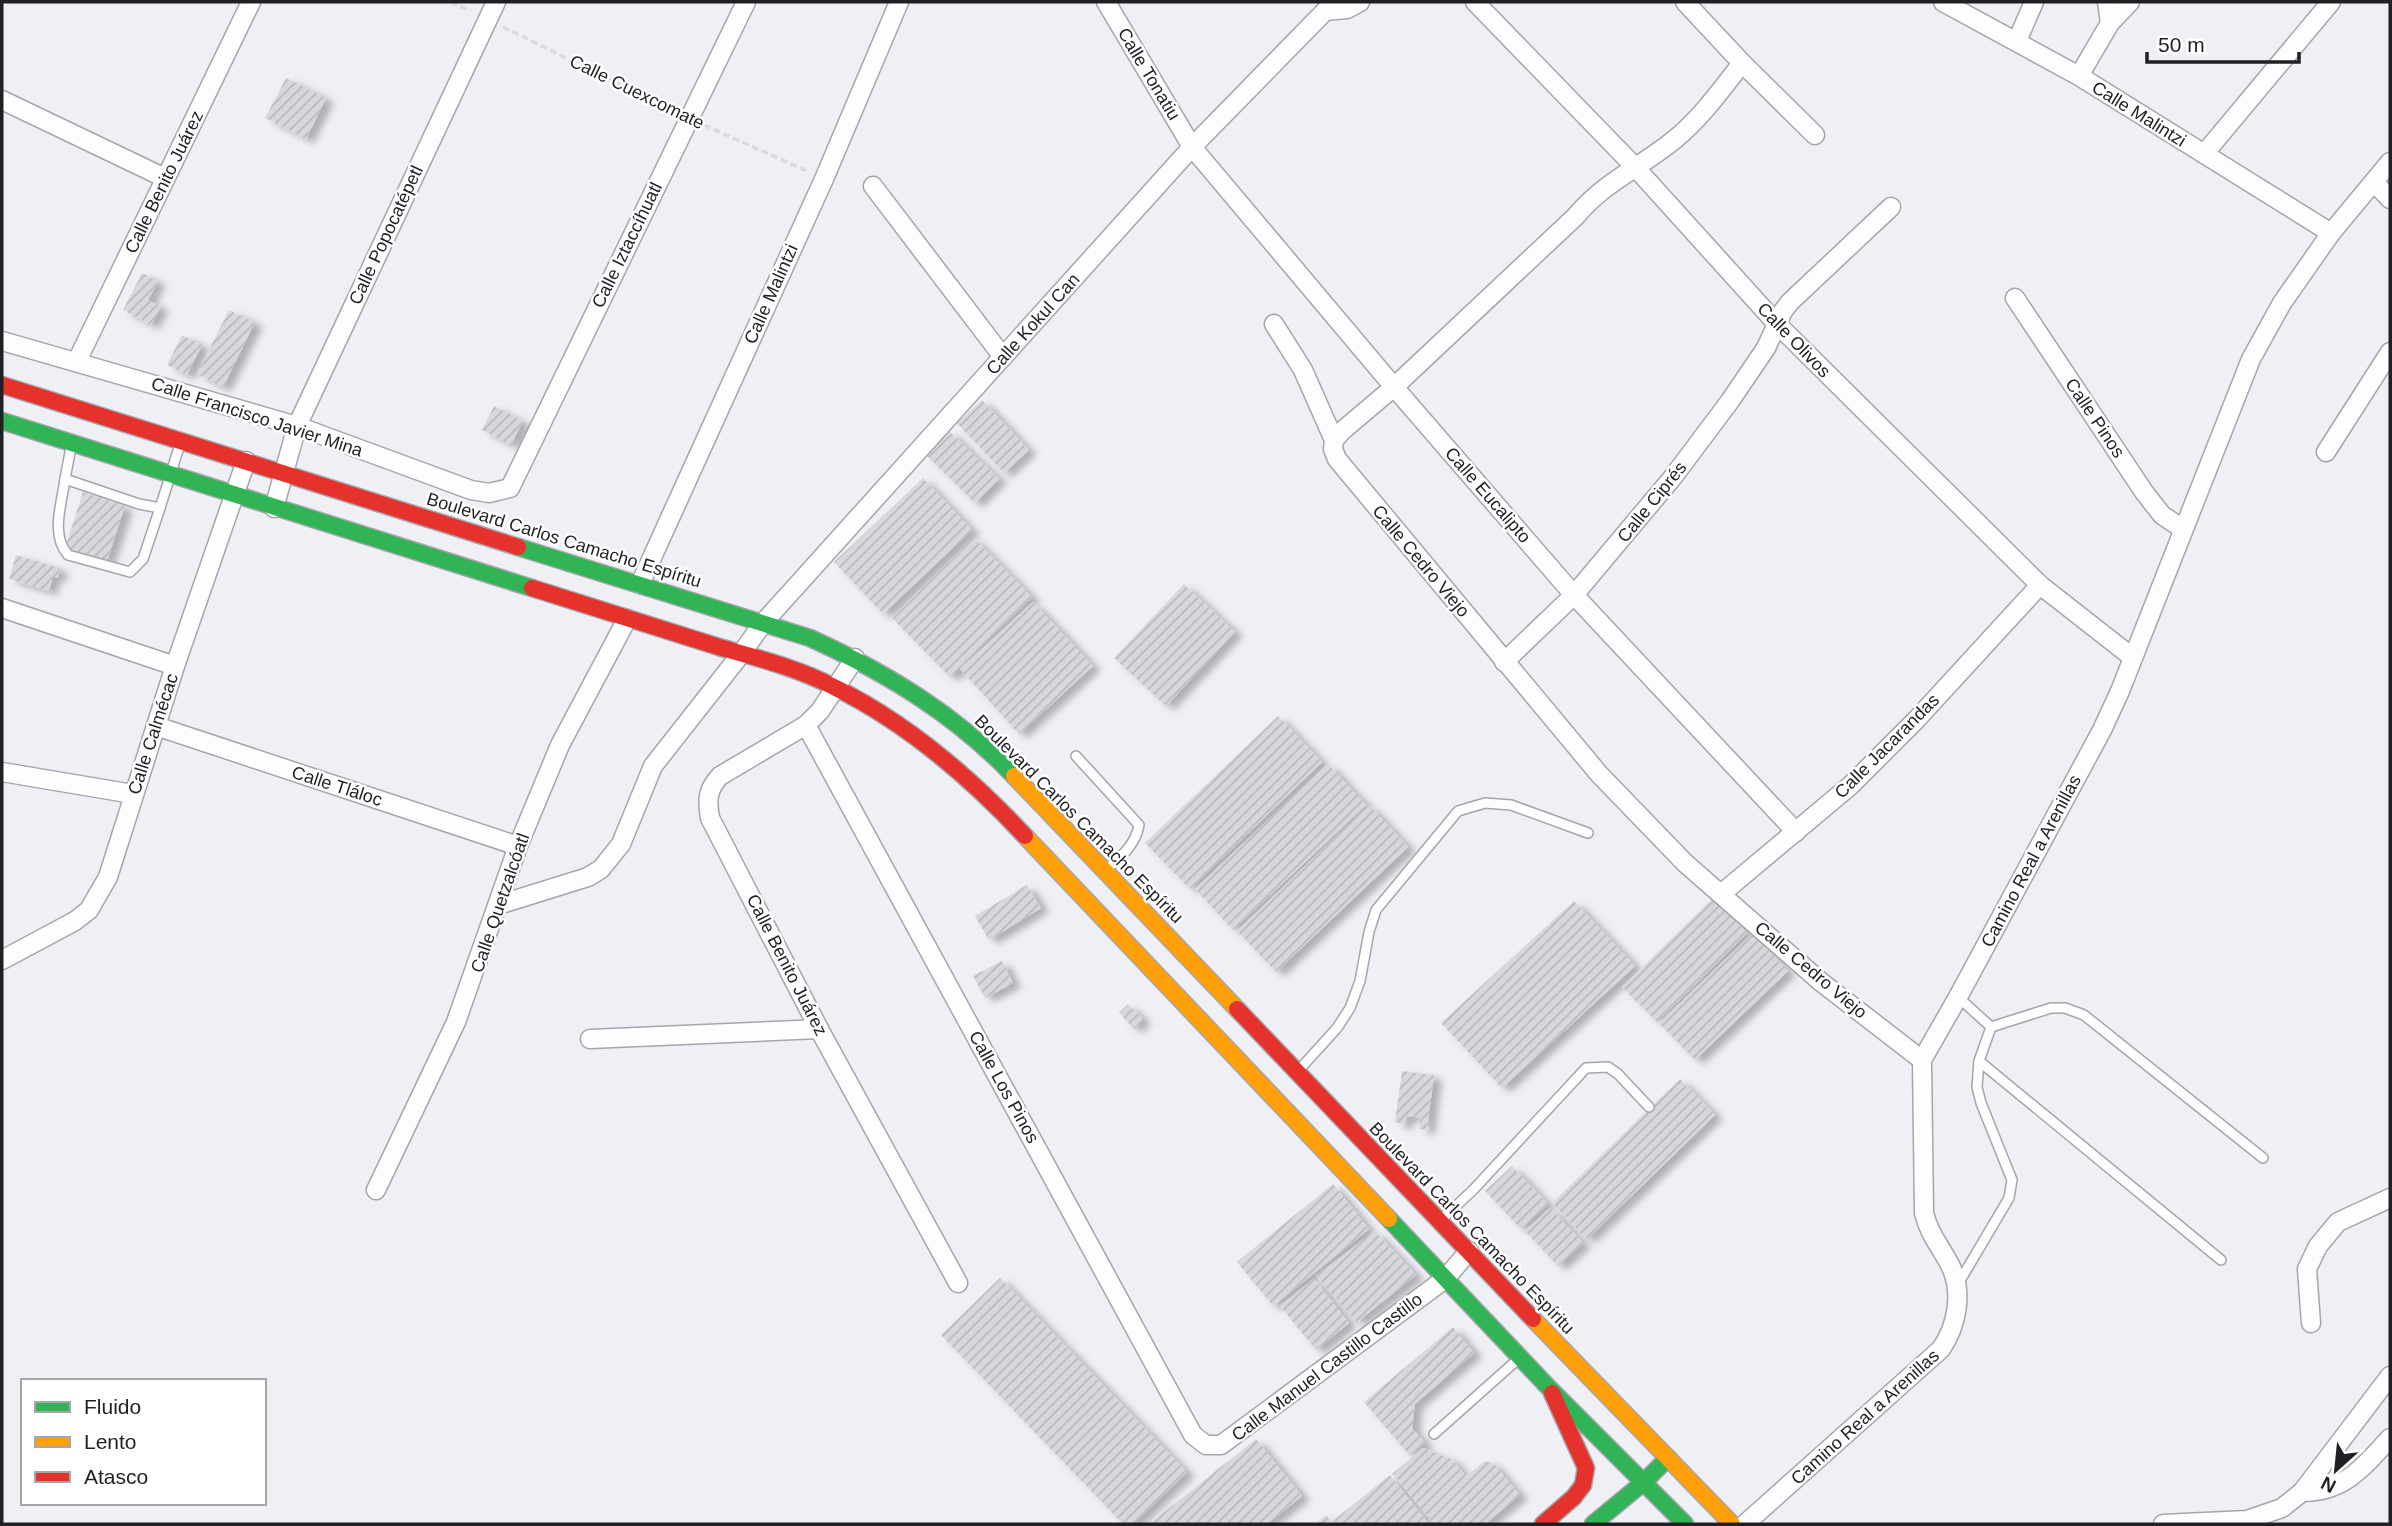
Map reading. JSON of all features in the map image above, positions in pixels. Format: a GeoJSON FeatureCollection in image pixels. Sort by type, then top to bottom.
{"type":"FeatureCollection","features":[{"type":"Feature","properties":{"kind":"main road","name":"Boulevard Carlos Camacho Espíritu"},"geometry":{"type":"LineString","coordinates":[[2,386],[763,622],[810,638],[855,658],[914,692],[969,732],[1732,1524]]}},
{"type":"Feature","properties":{"kind":"main road"},"geometry":{"type":"LineString","coordinates":[[2,421],[788,668],[835,687],[936,751],[997,806],[1445,1279],[1685,1524]]}},
{"type":"Feature","properties":{"kind":"main road"},"geometry":{"type":"LineString","coordinates":[[1550,1388],[1586,1468],[1595,1499],[1593,1524]]}},
{"type":"Feature","properties":{"kind":"main road"},"geometry":{"type":"LineString","coordinates":[[1543,1524],[1574,1497],[1595,1499],[1644,1482],[1668,1458]]}},
{"type":"Feature","properties":{"kind":"street","name":"Calle Benito Juárez"},"geometry":{"type":"LineString","coordinates":[[76,361],[251,2]]}},
{"type":"Feature","properties":{"kind":"street","name":"Calle Popocatépetl"},"geometry":{"type":"LineString","coordinates":[[274,508],[297,426],[496,2]]}},
{"type":"Feature","properties":{"kind":"street","name":"Calle Iztaccíhuatl"},"geometry":{"type":"LineString","coordinates":[[510,488],[746,2]]}},
{"type":"Feature","properties":{"kind":"street","name":"Calle Malintzi"},"geometry":{"type":"LineString","coordinates":[[640,584],[824,179],[899,2]]}},
{"type":"Feature","properties":{"kind":"street","name":"Calle Tonatiu"},"geometry":{"type":"LineString","coordinates":[[1106,2],[1192,147]]}},
{"type":"Feature","properties":{"kind":"street"},"geometry":{"type":"LineString","coordinates":[[1329,6],[1347,9],[1360,2]]}},
{"type":"Feature","properties":{"kind":"street","name":"Calle Olivos"},"geometry":{"type":"LineString","coordinates":[[1475,2],[1635,167],[1777,324],[2040,585],[2132,657]]}},
{"type":"Feature","properties":{"kind":"street"},"geometry":{"type":"LineString","coordinates":[[1685,2],[1815,135]]}},
{"type":"Feature","properties":{"kind":"street","name":"Calle Malintzi"},"geometry":{"type":"LineString","coordinates":[[1943,2],[2079,76],[2331,233]]}},
{"type":"Feature","properties":{"kind":"street"},"geometry":{"type":"LineString","coordinates":[[2017,41],[2034,2]]}},
{"type":"Feature","properties":{"kind":"street"},"geometry":{"type":"LineString","coordinates":[[2107,2],[2110,23]]}},
{"type":"Feature","properties":{"kind":"street"},"geometry":{"type":"LineString","coordinates":[[2079,76],[2110,23],[2130,2]]}},
{"type":"Feature","properties":{"kind":"street"},"geometry":{"type":"LineString","coordinates":[[2204,154],[2331,2]]}},
{"type":"Feature","properties":{"kind":"street","name":"Calle Kokul Can"},"geometry":{"type":"LineString","coordinates":[[498,905],[588,877],[601,869],[621,844],[653,766],[763,622],[1192,147],[1329,6]]}},
{"type":"Feature","properties":{"kind":"street"},"geometry":{"type":"LineString","coordinates":[[1334,440],[1576,216],[1600,190],[1672,142],[1692,125],[1742,63]]}},
{"type":"Feature","properties":{"kind":"street"},"geometry":{"type":"LineString","coordinates":[[2,100],[165,178]]}},
{"type":"Feature","properties":{"kind":"street","name":"Calle Eucalipto"},"geometry":{"type":"LineString","coordinates":[[1192,147],[1574,595],[1796,832]]}},
{"type":"Feature","properties":{"kind":"street","name":"Camino Real a Arenillas"},"geometry":{"type":"LineString","coordinates":[[1745,1524],[1941,1349],[1950,1336],[1955,1323],[1957,1285],[1951,1266],[1929,1232],[1924,1213],[1922,1060],[2102,730],[2251,359],[2282,303],[2331,233],[2390,162]]}},
{"type":"Feature","properties":{"kind":"street"},"geometry":{"type":"LineString","coordinates":[[2374,182],[2390,199]]}},
{"type":"Feature","properties":{"kind":"street"},"geometry":{"type":"LineString","coordinates":[[873,186],[1003,357]]}},
{"type":"Feature","properties":{"kind":"street","name":"Calle Ciprés"},"geometry":{"type":"LineString","coordinates":[[1504,662],[1574,595],[1634,526],[1722,412],[1766,348],[1790,302],[1891,207]]}},
{"type":"Feature","properties":{"kind":"street","name":"Calle Pinos"},"geometry":{"type":"LineString","coordinates":[[2015,298],[2144,492],[2162,515],[2183,529]]}},
{"type":"Feature","properties":{"kind":"street","name":"Calle Cedro Viejo"},"geometry":{"type":"LineString","coordinates":[[1274,324],[1303,370],[1334,440],[1336,459],[1599,774],[1685,863],[1821,982],[1922,1060]]}},
{"type":"Feature","properties":{"kind":"street","name":"Calle Francisco Javier Mina"},"geometry":{"type":"LineString","coordinates":[[2,341],[297,426],[471,490],[489,494],[510,488]]}},
{"type":"Feature","properties":{"kind":"street"},"geometry":{"type":"LineString","coordinates":[[2326,452],[2390,352]]}},
{"type":"Feature","properties":{"kind":"street","name":"Calle Calmécac"},"geometry":{"type":"LineString","coordinates":[[2,960],[75,921],[89,910],[108,877],[175,666],[246,461]]}},
{"type":"Feature","properties":{"kind":"street","name":"Calle Jacarandas"},"geometry":{"type":"LineString","coordinates":[[1721,894],[1851,785],[1916,720],[2040,585]]}},
{"type":"Feature","properties":{"kind":"street"},"geometry":{"type":"LineString","coordinates":[[2,608],[175,666]]}},
{"type":"Feature","properties":{"kind":"street","name":"Calle Quetzalcóatl"},"geometry":{"type":"LineString","coordinates":[[376,1190],[456,1022],[519,846],[560,744],[627,619]]}},
{"type":"Feature","properties":{"kind":"street","name":"Calle Benito Juárez"},"geometry":{"type":"LineString","coordinates":[[855,658],[820,711],[806,725],[720,776],[710,787],[710,818],[819,1029],[958,1283]]}},
{"type":"Feature","properties":{"kind":"street","name":"Calle Los Pinos"},"geometry":{"type":"LineString","coordinates":[[806,725],[1193,1435],[1206,1445]]}},
{"type":"Feature","properties":{"kind":"street","name":"Calle Tláloc"},"geometry":{"type":"LineString","coordinates":[[156,726],[519,846]]}},
{"type":"Feature","properties":{"kind":"street"},"geometry":{"type":"LineString","coordinates":[[2,772],[133,794]]}},
{"type":"Feature","properties":{"kind":"street"},"geometry":{"type":"LineString","coordinates":[[590,1039],[819,1029]]}},
{"type":"Feature","properties":{"kind":"street"},"geometry":{"type":"LineString","coordinates":[[2311,1323],[2307,1269],[2318,1246],[2338,1222],[2390,1198]]}},
{"type":"Feature","properties":{"kind":"street","name":"Calle Manuel Castillo Castillo"},"geometry":{"type":"LineString","coordinates":[[1206,1445],[1221,1445],[1445,1279],[1469,1251]]}},
{"type":"Feature","properties":{"kind":"street"},"geometry":{"type":"LineString","coordinates":[[2162,1524],[2247,1520],[2282,1508],[2302,1492],[2390,1376]]}},
{"type":"Feature","properties":{"kind":"street"},"geometry":{"type":"LineString","coordinates":[[2302,1492],[2314,1492],[2341,1484],[2356,1474],[2390,1438]]}},
{"type":"Feature","properties":{"kind":"lane"},"geometry":{"type":"LineString","coordinates":[[72,442],[58,537],[62,547],[68,555],[130,572],[143,559],[180,442]]}},
{"type":"Feature","properties":{"kind":"lane"},"geometry":{"type":"LineString","coordinates":[[65,479],[139,504],[160,508]]}},
{"type":"Feature","properties":{"kind":"lane"},"geometry":{"type":"LineString","coordinates":[[1076,756],[1139,825],[1137,835],[1124,853],[1105,871]]}},
{"type":"Feature","properties":{"kind":"lane"},"geometry":{"type":"LineString","coordinates":[[1298,1071],[1337,1028],[1350,1008],[1360,981],[1369,932],[1376,911],[1458,811],[1485,803],[1511,805],[1588,833]]}},
{"type":"Feature","properties":{"kind":"lane"},"geometry":{"type":"LineString","coordinates":[[1958,997],[1990,1027]]}},
{"type":"Feature","properties":{"kind":"lane"},"geometry":{"type":"LineString","coordinates":[[1990,1027],[2051,1008],[2065,1008],[2084,1015],[2263,1158]]}},
{"type":"Feature","properties":{"kind":"lane"},"geometry":{"type":"LineString","coordinates":[[1957,1285],[2009,1198],[2012,1180],[1981,1103],[1978,1087],[1979,1061],[1990,1027]]}},
{"type":"Feature","properties":{"kind":"lane"},"geometry":{"type":"LineString","coordinates":[[1979,1061],[2221,1260]]}},
{"type":"Feature","properties":{"kind":"lane"},"geometry":{"type":"LineString","coordinates":[[1440,1221],[1474,1189],[1586,1068],[1608,1067],[1649,1107]]}},
{"type":"Feature","properties":{"kind":"lane"},"geometry":{"type":"LineString","coordinates":[[1434,1434],[1520,1357]]}},
{"type":"Feature","properties":{"kind":"path","name":"Calle Cuexcomate"},"geometry":{"type":"LineString","coordinates":[[451,2],[689,118],[824,179]]}},
{"type":"Feature","properties":{"kind":"building"},"geometry":{"type":"Polygon","coordinates":[[[286,78],[326,98],[306,139],[265,118],[286,78]]]}},
{"type":"Feature","properties":{"kind":"building"},"geometry":{"type":"Polygon","coordinates":[[[142,273],[158,281],[148,300],[161,306],[151,325],[123,310],[142,273]]]}},
{"type":"Feature","properties":{"kind":"building"},"geometry":{"type":"Polygon","coordinates":[[[229,310],[255,322],[223,387],[197,374],[229,310]]]}},
{"type":"Feature","properties":{"kind":"building"},"geometry":{"type":"Polygon","coordinates":[[[182,335],[202,345],[187,375],[167,365],[182,335]]]}},
{"type":"Feature","properties":{"kind":"building"},"geometry":{"type":"Polygon","coordinates":[[[982,400],[1029,450],[1004,473],[957,423],[982,400]]]}},
{"type":"Feature","properties":{"kind":"building"},"geometry":{"type":"Polygon","coordinates":[[[494,406],[523,421],[511,445],[482,430],[494,406]]]}},
{"type":"Feature","properties":{"kind":"building"},"geometry":{"type":"Polygon","coordinates":[[[949,431],[999,479],[975,503],[926,455],[949,431]]]}},
{"type":"Feature","properties":{"kind":"building"},"geometry":{"type":"Polygon","coordinates":[[[923,478],[972,530],[883,614],[834,562],[923,478]]]}},
{"type":"Feature","properties":{"kind":"building"},"geometry":{"type":"Polygon","coordinates":[[[83,492],[125,506],[107,561],[65,548],[83,492]]]}},
{"type":"Feature","properties":{"kind":"building"},"geometry":{"type":"Polygon","coordinates":[[[974,538],[1032,597],[950,677],[892,618],[974,538]]]}},
{"type":"Feature","properties":{"kind":"building"},"geometry":{"type":"Polygon","coordinates":[[[16,555],[60,568],[58,578],[53,576],[49,591],[9,579],[16,555]]]}},
{"type":"Feature","properties":{"kind":"building"},"geometry":{"type":"Polygon","coordinates":[[[1184,584],[1235,632],[1166,706],[1114,658],[1184,584]]]}},
{"type":"Feature","properties":{"kind":"building"},"geometry":{"type":"Polygon","coordinates":[[[1033,602],[1093,666],[1019,734],[960,669],[1033,602]]]}},
{"type":"Feature","properties":{"kind":"building"},"geometry":{"type":"Polygon","coordinates":[[[1278,716],[1322,762],[1190,889],[1145,843],[1278,716]]]}},
{"type":"Feature","properties":{"kind":"building"},"geometry":{"type":"Polygon","coordinates":[[[1328,764],[1366,805],[1233,930],[1195,889],[1328,764]]]}},
{"type":"Feature","properties":{"kind":"building"},"geometry":{"type":"Polygon","coordinates":[[[1369,805],[1408,847],[1276,972],[1237,931],[1369,805]]]}},
{"type":"Feature","properties":{"kind":"building"},"geometry":{"type":"Polygon","coordinates":[[[1027,885],[1041,908],[989,940],[975,916],[1027,885]]]}},
{"type":"Feature","properties":{"kind":"building"},"geometry":{"type":"Polygon","coordinates":[[[1713,898],[1747,933],[1657,1022],[1622,987],[1713,898]]]}},
{"type":"Feature","properties":{"kind":"building"},"geometry":{"type":"Polygon","coordinates":[[[1574,901],[1635,966],[1502,1088],[1441,1023],[1574,901]]]}},
{"type":"Feature","properties":{"kind":"building"},"geometry":{"type":"Polygon","coordinates":[[[1752,934],[1788,971],[1695,1060],[1659,1023],[1752,934]]]}},
{"type":"Feature","properties":{"kind":"building"},"geometry":{"type":"Polygon","coordinates":[[[1002,961],[1013,983],[985,998],[973,976],[1002,961]]]}},
{"type":"Feature","properties":{"kind":"building"},"geometry":{"type":"Polygon","coordinates":[[[1128,1004],[1143,1019],[1134,1029],[1119,1013],[1128,1004]]]}},
{"type":"Feature","properties":{"kind":"building"},"geometry":{"type":"Polygon","coordinates":[[[1402,1071],[1434,1075],[1427,1130],[1419,1129],[1420,1118],[1407,1116],[1404,1125],[1395,1122],[1402,1071]]]}},
{"type":"Feature","properties":{"kind":"building"},"geometry":{"type":"Polygon","coordinates":[[[1680,1079],[1715,1115],[1587,1239],[1552,1203],[1680,1079]]]}},
{"type":"Feature","properties":{"kind":"building"},"geometry":{"type":"Polygon","coordinates":[[[1512,1166],[1548,1204],[1521,1229],[1485,1191],[1512,1166]]]}},
{"type":"Feature","properties":{"kind":"building"},"geometry":{"type":"Polygon","coordinates":[[[1333,1184],[1369,1229],[1273,1306],[1237,1262],[1333,1184]]]}},
{"type":"Feature","properties":{"kind":"building"},"geometry":{"type":"Polygon","coordinates":[[[1550,1208],[1583,1243],[1558,1266],[1525,1231],[1550,1208]]]}},
{"type":"Feature","properties":{"kind":"building"},"geometry":{"type":"Polygon","coordinates":[[[1375,1231],[1416,1275],[1357,1322],[1316,1276],[1375,1231]]]}},
{"type":"Feature","properties":{"kind":"building"},"geometry":{"type":"Polygon","coordinates":[[[1000,1278],[1187,1472],[1133,1524],[1123,1524],[941,1335],[1000,1278]]]}},
{"type":"Feature","properties":{"kind":"building"},"geometry":{"type":"Polygon","coordinates":[[[1314,1279],[1349,1323],[1316,1350],[1280,1306],[1314,1279]]]}},
{"type":"Feature","properties":{"kind":"building"},"geometry":{"type":"Polygon","coordinates":[[[1453,1327],[1474,1353],[1415,1404],[1412,1428],[1425,1443],[1410,1456],[1364,1402],[1453,1327]]]}},
{"type":"Feature","properties":{"kind":"building"},"geometry":{"type":"Polygon","coordinates":[[[1256,1439],[1302,1496],[1267,1524],[1149,1524],[1256,1439]]]}},
{"type":"Feature","properties":{"kind":"building"},"geometry":{"type":"Polygon","coordinates":[[[1423,1448],[1453,1460],[1466,1476],[1485,1461],[1493,1463],[1520,1495],[1485,1524],[1435,1524],[1392,1474],[1423,1448]]]}},
{"type":"Feature","properties":{"kind":"building"},"geometry":{"type":"Polygon","coordinates":[[[1390,1475],[1429,1524],[1338,1524],[1334,1520],[1390,1475]]]}},
{"type":"Feature","properties":{"kind":"building"},"geometry":{"type":"Polygon","coordinates":[[[1326,1515],[1333,1524],[1315,1524],[1326,1515]]]}},
{"type":"Feature","properties":{"kind":"traffic: fast"},"geometry":{"type":"LineString","coordinates":[[2,421],[532,588]]}},
{"type":"Feature","properties":{"kind":"traffic: fast"},"geometry":{"type":"LineString","coordinates":[[518,547],[810,638],[919,697],[968,734],[1014,776]]}},
{"type":"Feature","properties":{"kind":"traffic: fast"},"geometry":{"type":"LineString","coordinates":[[1389,1219],[1550,1389],[1685,1524]]}},
{"type":"Feature","properties":{"kind":"traffic: fast"},"geometry":{"type":"LineString","coordinates":[[1593,1524],[1644,1482],[1668,1458]]}},
{"type":"Feature","properties":{"kind":"traffic: slow"},"geometry":{"type":"LineString","coordinates":[[1014,776],[1237,1009]]}},
{"type":"Feature","properties":{"kind":"traffic: slow"},"geometry":{"type":"LineString","coordinates":[[1025,836],[1389,1219]]}},
{"type":"Feature","properties":{"kind":"traffic: slow"},"geometry":{"type":"LineString","coordinates":[[1533,1319],[1732,1524]]}},
{"type":"Feature","properties":{"kind":"traffic: jam"},"geometry":{"type":"LineString","coordinates":[[2,385],[518,547]]}},
{"type":"Feature","properties":{"kind":"traffic: jam"},"geometry":{"type":"LineString","coordinates":[[532,588],[777,664],[834,687],[912,734],[960,772],[1025,836]]}},
{"type":"Feature","properties":{"kind":"traffic: jam"},"geometry":{"type":"LineString","coordinates":[[1237,1009],[1533,1319]]}},
{"type":"Feature","properties":{"kind":"traffic: jam"},"geometry":{"type":"LineString","coordinates":[[1543,1524],[1574,1497],[1583,1485],[1586,1468],[1552,1393]]}}]}
